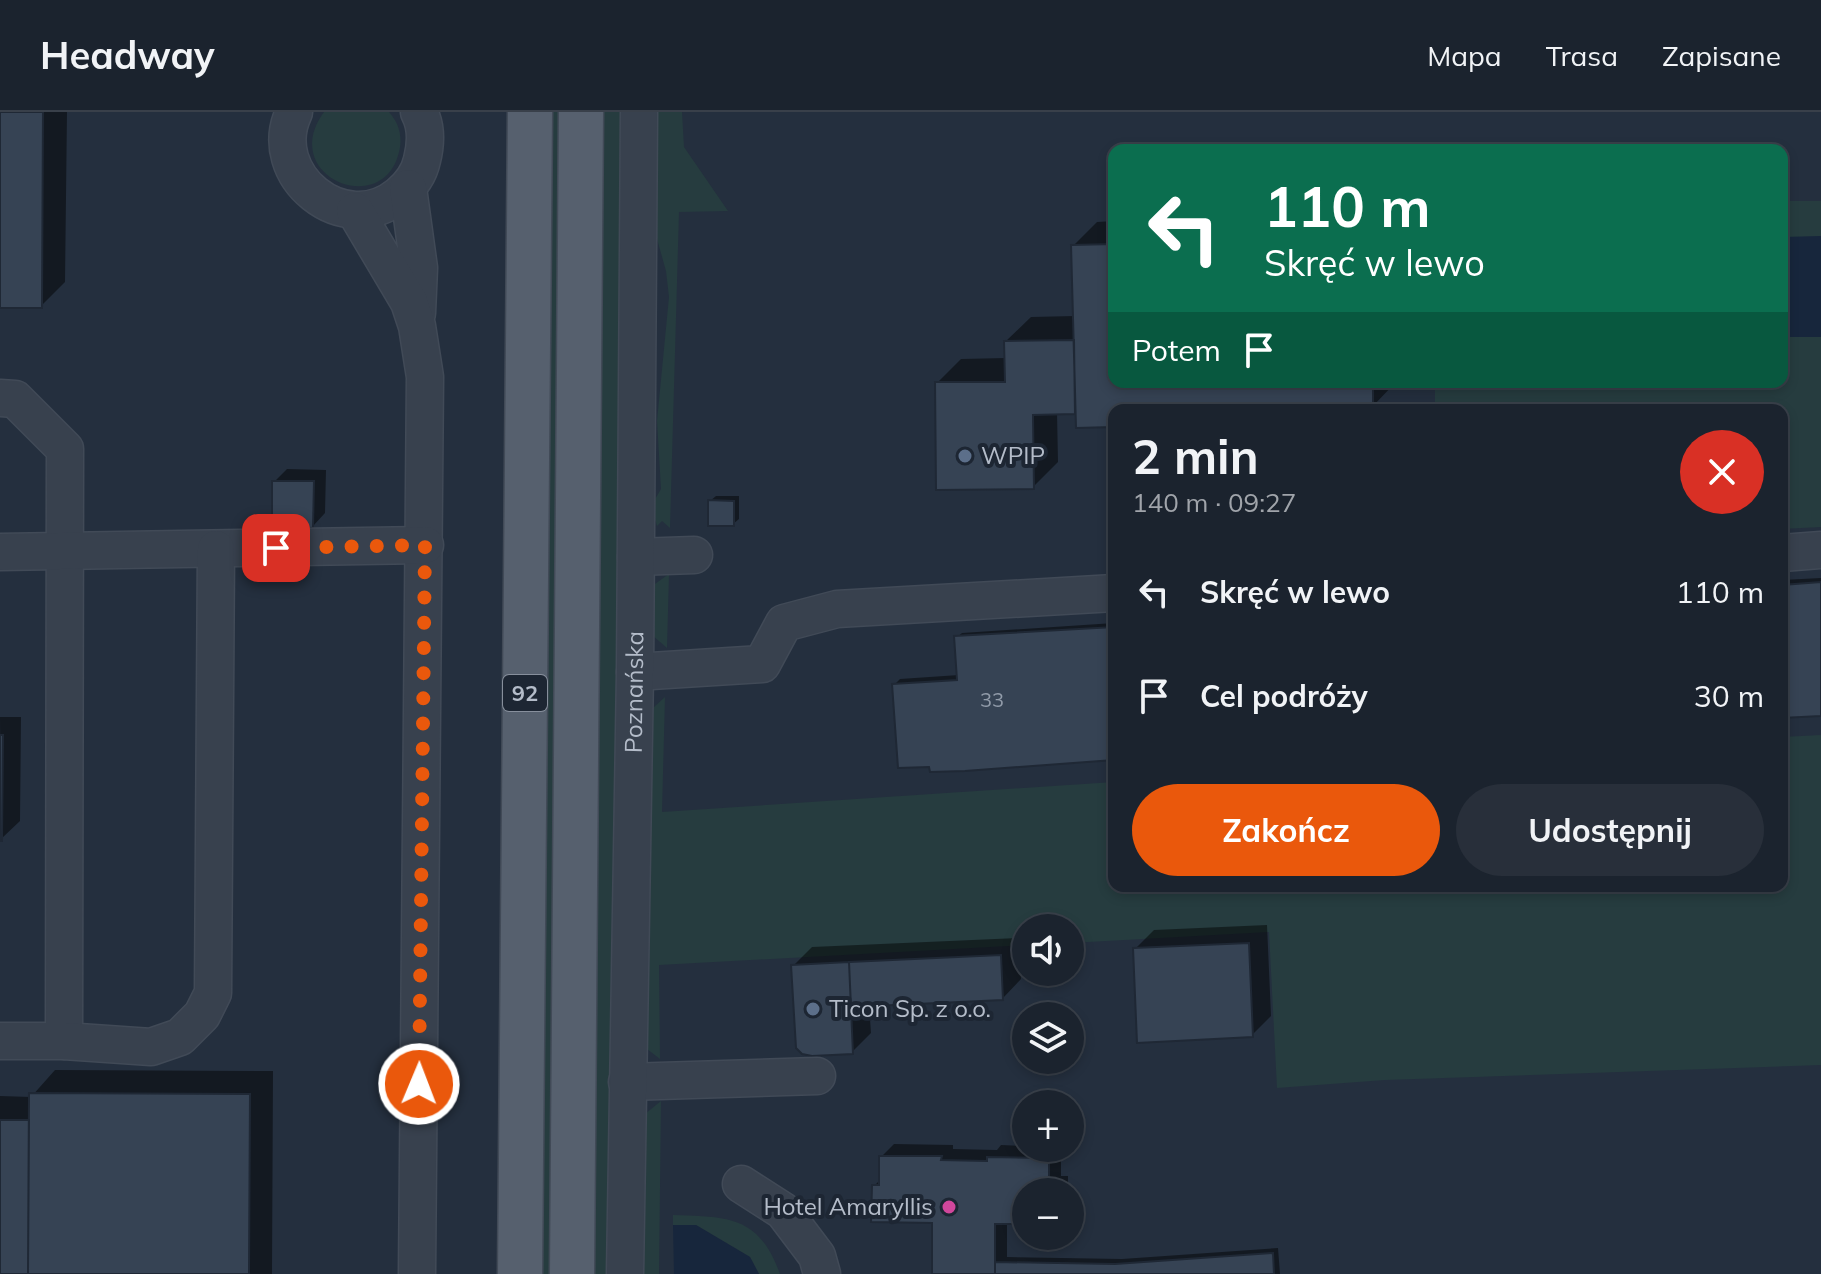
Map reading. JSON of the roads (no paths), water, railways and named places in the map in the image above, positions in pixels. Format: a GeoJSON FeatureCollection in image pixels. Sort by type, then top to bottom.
{"type":"FeatureCollection","features":[{"type":"Feature","properties":{"kind":"main road","name":"92"},"geometry":{"type":"LineString","coordinates":[[520,1274],[530,112]]}},
{"type":"Feature","properties":{"kind":"main road","name":"92"},"geometry":{"type":"LineString","coordinates":[[572,1274],[581,112]]}},
{"type":"Feature","properties":{"kind":"street"},"geometry":{"type":"LineString","coordinates":[[294,112],[289,123],[287,148],[294,172],[310,192],[331,206],[355,211],[375,208],[392,200],[408,188],[421,168],[426,144],[419,112]]}},
{"type":"Feature","properties":{"kind":"street","name":"Poznańska"},"geometry":{"type":"LineString","coordinates":[[625,1274],[635,672],[639,112]]}},
{"type":"Feature","properties":{"kind":"street"},"geometry":{"type":"LineString","coordinates":[[408,188],[419,268],[417,326],[425,377],[417,1274]]}},
{"type":"Feature","properties":{"kind":"street"},"geometry":{"type":"LineString","coordinates":[[355,211],[397,279],[417,326]]}},
{"type":"Feature","properties":{"kind":"street"},"geometry":{"type":"LineString","coordinates":[[0,398],[15,399],[65,449],[64,1041]]}},
{"type":"Feature","properties":{"kind":"street"},"geometry":{"type":"LineString","coordinates":[[0,552],[425,545]]}},
{"type":"Feature","properties":{"kind":"street"},"geometry":{"type":"LineString","coordinates":[[0,1041],[64,1041],[151,1047],[180,1037],[202,1015],[213,993],[216,549]]}},
{"type":"Feature","properties":{"kind":"street"},"geometry":{"type":"LineString","coordinates":[[1788,553],[1821,550]]}},
{"type":"Feature","properties":{"kind":"street"},"geometry":{"type":"LineString","coordinates":[[636,557],[694,555]]}},
{"type":"Feature","properties":{"kind":"street"},"geometry":{"type":"LineString","coordinates":[[635,672],[762,664],[784,623],[837,609],[1108,593]]}},
{"type":"Feature","properties":{"kind":"street"},"geometry":{"type":"LineString","coordinates":[[627,1082],[817,1076]]}},
{"type":"Feature","properties":{"kind":"street"},"geometry":{"type":"LineString","coordinates":[[741,1184],[783,1211],[817,1256],[822,1274]]}},
{"type":"Feature","properties":{"kind":"water"},"geometry":{"type":"Polygon","coordinates":[[[1821,236],[1821,337],[1788,337],[1788,237],[1821,236]]]}},
{"type":"Feature","properties":{"kind":"water"},"geometry":{"type":"Polygon","coordinates":[[[673,1225],[696,1225],[750,1257],[759,1274],[674,1274],[673,1225]]]}},
{"type":"Feature","properties":{"kind":"place","name":"WPIP"},"geometry":{"type":"Point","coordinates":[965,456]}},
{"type":"Feature","properties":{"kind":"place","name":"Ticon Sp. z o.o."},"geometry":{"type":"Point","coordinates":[813,1009]}},
{"type":"Feature","properties":{"kind":"place","name":"Hotel Amaryllis"},"geometry":{"type":"Point","coordinates":[949,1207]}}]}
